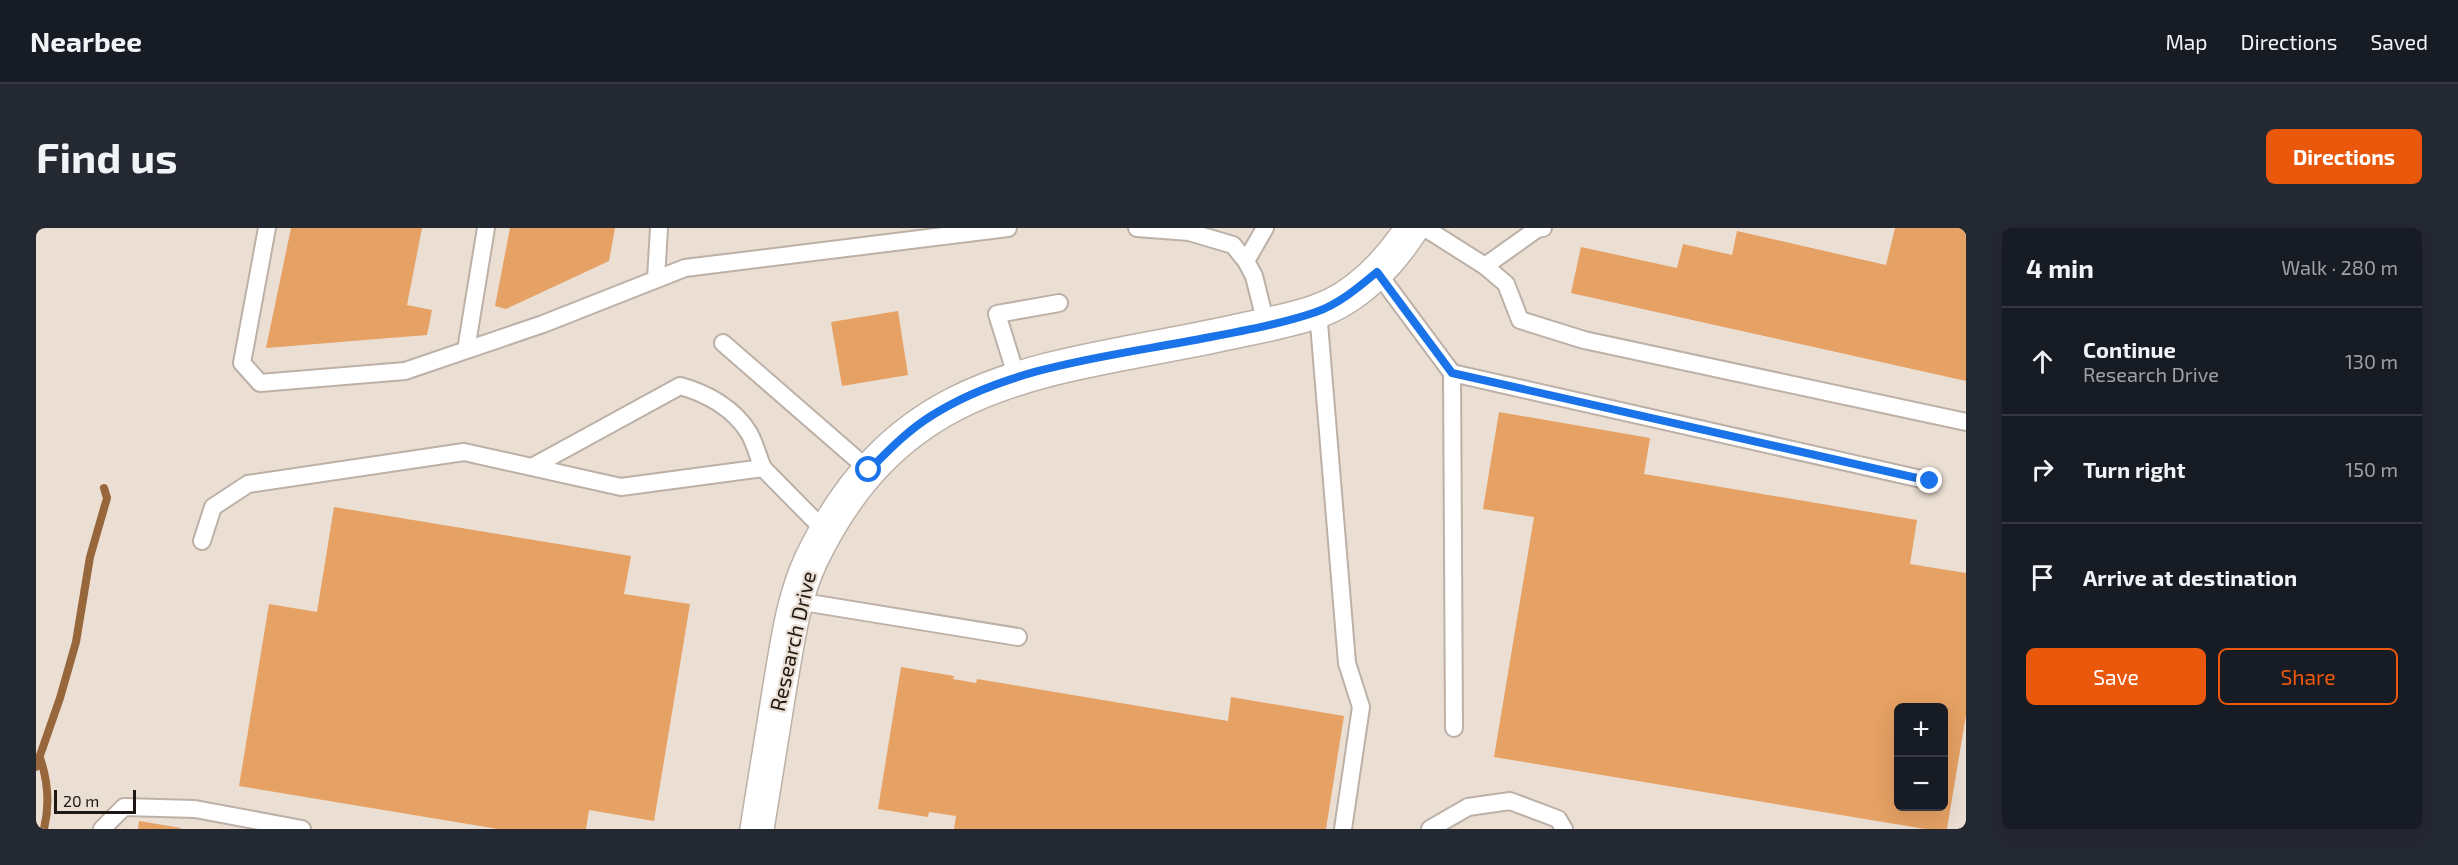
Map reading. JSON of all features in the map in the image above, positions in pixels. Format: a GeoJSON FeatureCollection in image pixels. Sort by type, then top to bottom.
{"type":"FeatureCollection","features":[{"type":"Feature","properties":{"kind":"street","name":"Research Drive"},"geometry":{"type":"LineString","coordinates":[[757,829],[786,651],[797,601],[810,562],[851,491],[898,441],[930,416],[966,397],[1017,378],[1057,367],[1266,324],[1318,311],[1341,299],[1377,272],[1397,251],[1412,228]]}},
{"type":"Feature","properties":{"kind":"lane"},"geometry":{"type":"LineString","coordinates":[[267,228],[242,363],[260,383],[405,371],[543,324],[685,268],[1008,228]]}},
{"type":"Feature","properties":{"kind":"lane"},"geometry":{"type":"LineString","coordinates":[[466,350],[486,228]]}},
{"type":"Feature","properties":{"kind":"lane"},"geometry":{"type":"LineString","coordinates":[[656,279],[659,228]]}},
{"type":"Feature","properties":{"kind":"lane"},"geometry":{"type":"LineString","coordinates":[[1137,228],[1189,232],[1233,245],[1254,276],[1266,324]]}},
{"type":"Feature","properties":{"kind":"lane"},"geometry":{"type":"LineString","coordinates":[[1246,261],[1265,228]]}},
{"type":"Feature","properties":{"kind":"lane"},"geometry":{"type":"LineString","coordinates":[[1425,228],[1485,266],[1506,284],[1520,320],[1584,340],[1966,422]]}},
{"type":"Feature","properties":{"kind":"lane"},"geometry":{"type":"LineString","coordinates":[[1485,266],[1537,229],[1543,228]]}},
{"type":"Feature","properties":{"kind":"lane"},"geometry":{"type":"LineString","coordinates":[[1377,272],[1452,373],[1454,728]]}},
{"type":"Feature","properties":{"kind":"lane"},"geometry":{"type":"LineString","coordinates":[[1017,378],[997,315],[1059,303]]}},
{"type":"Feature","properties":{"kind":"lane"},"geometry":{"type":"LineString","coordinates":[[1318,311],[1347,663],[1361,707],[1343,829]]}},
{"type":"Feature","properties":{"kind":"lane"},"geometry":{"type":"LineString","coordinates":[[723,343],[869,470]]}},
{"type":"Feature","properties":{"kind":"lane"},"geometry":{"type":"LineString","coordinates":[[1452,373],[1930,481]]}},
{"type":"Feature","properties":{"kind":"lane"},"geometry":{"type":"LineString","coordinates":[[532,467],[680,386],[701,392],[724,405],[748,432],[763,468],[826,532]]}},
{"type":"Feature","properties":{"kind":"lane"},"geometry":{"type":"LineString","coordinates":[[202,541],[213,507],[248,484],[464,452],[621,487],[763,468]]}},
{"type":"Feature","properties":{"kind":"lane"},"geometry":{"type":"LineString","coordinates":[[797,601],[1018,637]]}},
{"type":"Feature","properties":{"kind":"lane"},"geometry":{"type":"LineString","coordinates":[[1430,829],[1468,807],[1509,801],[1558,819],[1564,829]]}},
{"type":"Feature","properties":{"kind":"lane"},"geometry":{"type":"LineString","coordinates":[[102,829],[124,807],[195,809],[302,829]]}},
{"type":"Feature","properties":{"kind":"building"},"geometry":{"type":"Polygon","coordinates":[[[291,228],[422,228],[407,305],[432,310],[427,335],[266,348],[291,228]]]}},
{"type":"Feature","properties":{"kind":"building"},"geometry":{"type":"Polygon","coordinates":[[[510,228],[615,228],[609,261],[506,309],[495,306],[510,228]]]}},
{"type":"Feature","properties":{"kind":"building"},"geometry":{"type":"Polygon","coordinates":[[[1895,228],[1966,228],[1966,381],[1571,293],[1581,247],[1677,268],[1683,244],[1732,255],[1737,231],[1886,265],[1895,228]]]}},
{"type":"Feature","properties":{"kind":"building"},"geometry":{"type":"Polygon","coordinates":[[[898,311],[908,375],[842,386],[831,322],[898,311]]]}},
{"type":"Feature","properties":{"kind":"building"},"geometry":{"type":"Polygon","coordinates":[[[1499,412],[1650,438],[1644,474],[1917,520],[1910,564],[1966,573],[1966,715],[1947,829],[1925,829],[1494,757],[1534,517],[1483,509],[1499,412]]]}},
{"type":"Feature","properties":{"kind":"building"},"geometry":{"type":"Polygon","coordinates":[[[334,507],[631,556],[624,594],[690,604],[654,821],[589,810],[586,829],[498,829],[239,786],[269,604],[317,612],[334,507]]]}},
{"type":"Feature","properties":{"kind":"building"},"geometry":{"type":"Polygon","coordinates":[[[901,667],[954,676],[953,679],[976,683],[977,679],[1228,721],[1231,697],[1344,716],[1326,829],[954,829],[956,816],[929,812],[928,817],[878,809],[901,667]]]}},
{"type":"Feature","properties":{"kind":"building"},"geometry":{"type":"Polygon","coordinates":[[[139,821],[181,828],[181,829],[138,829],[139,821]]]}},
{"type":"Feature","properties":{"kind":"waterway"},"geometry":{"type":"LineString","coordinates":[[36,767],[60,698],[76,642],[90,557],[107,498],[104,488]]}},
{"type":"Feature","properties":{"kind":"waterway"},"geometry":{"type":"LineString","coordinates":[[40,758],[47,793],[44,829]]}},
{"type":"Feature","properties":{"kind":"route"},"geometry":{"type":"LineString","coordinates":[[869,470],[898,441],[930,416],[966,397],[1017,378],[1057,367],[1216,336],[1318,311],[1341,299],[1377,272],[1452,373],[1930,481]]}}]}
